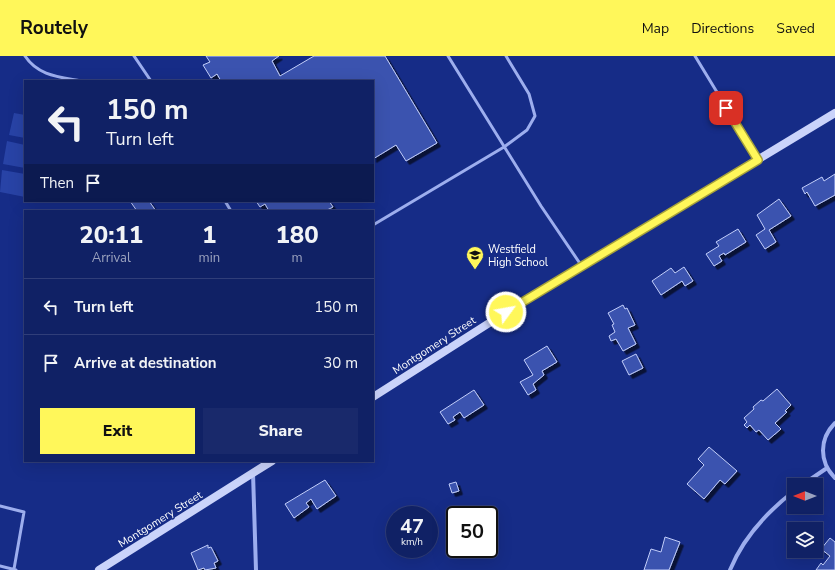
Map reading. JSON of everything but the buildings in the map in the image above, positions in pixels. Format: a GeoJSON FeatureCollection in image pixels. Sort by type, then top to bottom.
{"type":"FeatureCollection","features":[{"type":"Feature","properties":{"kind":"main road","name":"Montgomery Street"},"geometry":{"type":"LineString","coordinates":[[374,396],[519,304],[835,113]]}},
{"type":"Feature","properties":{"kind":"main road","name":"Montgomery Street"},"geometry":{"type":"LineString","coordinates":[[99,570],[270,462]]}},
{"type":"Feature","properties":{"kind":"street"},"geometry":{"type":"LineString","coordinates":[[835,424],[827,433],[823,448],[827,468],[835,478]]}},
{"type":"Feature","properties":{"kind":"street"},"geometry":{"type":"LineString","coordinates":[[812,478],[827,468]]}},
{"type":"Feature","properties":{"kind":"street"},"geometry":{"type":"LineString","coordinates":[[253,473],[256,570]]}},
{"type":"Feature","properties":{"kind":"street"},"geometry":{"type":"LineString","coordinates":[[730,570],[752,532],[787,498]]}},
{"type":"Feature","properties":{"kind":"lane"},"geometry":{"type":"LineString","coordinates":[[25,56],[32,66],[52,76],[75,80]]}},
{"type":"Feature","properties":{"kind":"lane"},"geometry":{"type":"LineString","coordinates":[[134,56],[150,80]]}},
{"type":"Feature","properties":{"kind":"lane"},"geometry":{"type":"LineString","coordinates":[[448,56],[541,206],[582,266]]}},
{"type":"Feature","properties":{"kind":"lane"},"geometry":{"type":"LineString","coordinates":[[374,224],[504,147],[527,130],[535,116],[528,94],[506,56]]}},
{"type":"Feature","properties":{"kind":"lane"},"geometry":{"type":"LineString","coordinates":[[695,56],[758,160]]}},
{"type":"Feature","properties":{"kind":"lane"},"geometry":{"type":"LineString","coordinates":[[0,506],[24,512],[15,570],[0,566]]}},
{"type":"Feature","properties":{"kind":"shaded area"},"geometry":{"type":"Polygon","coordinates":[[[14,113],[24,115],[24,138],[9,135],[14,113]]]}},
{"type":"Feature","properties":{"kind":"shaded area"},"geometry":{"type":"Polygon","coordinates":[[[7,141],[24,145],[24,168],[3,164],[7,141]]]}},
{"type":"Feature","properties":{"kind":"shaded area"},"geometry":{"type":"Polygon","coordinates":[[[2,170],[24,174],[24,197],[0,192],[2,170]]]}},
{"type":"Feature","properties":{"kind":"place","name":"Westfield High School"},"geometry":{"type":"Point","coordinates":[475,270]}},
{"type":"Feature","properties":{"kind":"route"},"geometry":{"type":"LineString","coordinates":[[506,312],[758,160],[726,108]]}}]}
